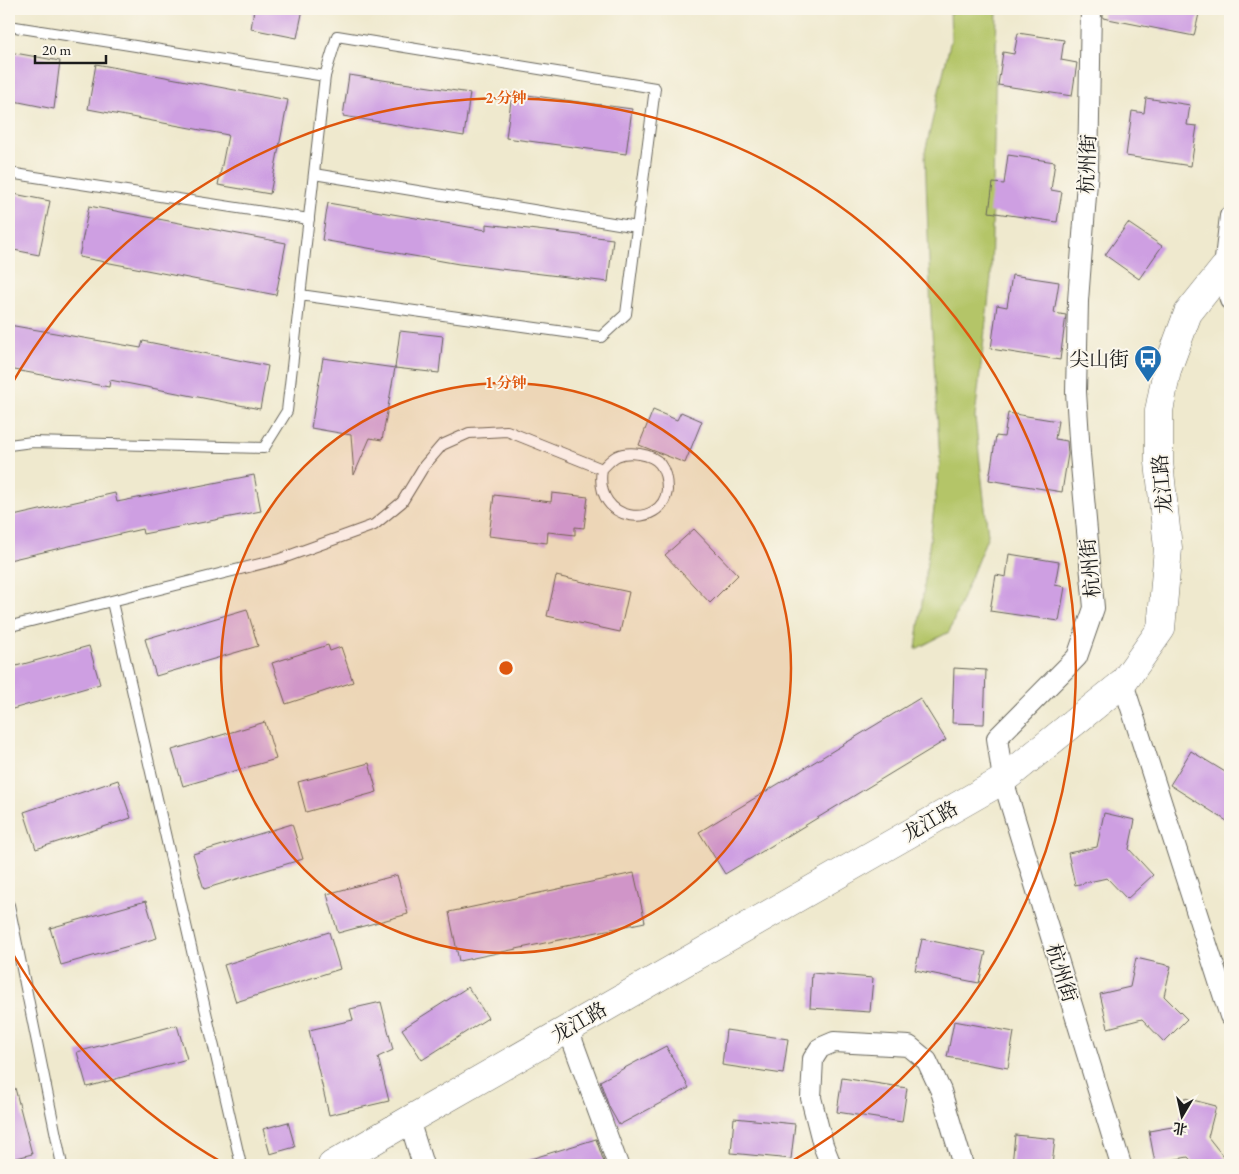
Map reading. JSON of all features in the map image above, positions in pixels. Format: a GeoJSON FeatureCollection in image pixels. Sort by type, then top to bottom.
{"type":"FeatureCollection","features":[{"type":"Feature","properties":{"kind":"street","name":"杭州街"},"geometry":{"type":"LineString","coordinates":[[1091,9],[1088,169],[1078,301],[1076,392],[1094,608],[1077,657],[998,738],[1003,780],[1121,1165]]}},
{"type":"Feature","properties":{"kind":"street"},"geometry":{"type":"LineString","coordinates":[[1230,216],[1227,267],[1230,300]]}},
{"type":"Feature","properties":{"kind":"street","name":"龙江路"},"geometry":{"type":"LineString","coordinates":[[332,1165],[1003,780],[1123,683],[1161,629],[1168,548],[1159,462],[1159,411],[1167,370],[1188,313],[1227,267]]}},
{"type":"Feature","properties":{"kind":"street"},"geometry":{"type":"LineString","coordinates":[[1123,683],[1230,1016]]}},
{"type":"Feature","properties":{"kind":"street"},"geometry":{"type":"LineString","coordinates":[[568,1029],[618,1165]]}},
{"type":"Feature","properties":{"kind":"street"},"geometry":{"type":"LineString","coordinates":[[831,1165],[823,1145],[811,1098],[813,1060],[820,1048],[834,1042],[909,1046],[927,1061],[941,1091],[963,1165]]}},
{"type":"Feature","properties":{"kind":"street"},"geometry":{"type":"LineString","coordinates":[[408,1120],[424,1165]]}},
{"type":"Feature","properties":{"kind":"lane"},"geometry":{"type":"LineString","coordinates":[[9,26],[325,76]]}},
{"type":"Feature","properties":{"kind":"lane"},"geometry":{"type":"LineString","coordinates":[[9,445],[32,442],[264,448],[287,411],[300,295],[309,219],[325,76],[337,36],[655,88],[626,314],[601,337],[300,295]]}},
{"type":"Feature","properties":{"kind":"lane"},"geometry":{"type":"LineString","coordinates":[[9,172],[309,219]]}},
{"type":"Feature","properties":{"kind":"lane"},"geometry":{"type":"LineString","coordinates":[[314,174],[637,227]]}},
{"type":"Feature","properties":{"kind":"lane"},"geometry":{"type":"LineString","coordinates":[[9,625],[112,602],[280,559],[374,525],[402,502],[424,466],[442,445],[469,433],[507,431],[602,469]]}},
{"type":"Feature","properties":{"kind":"lane"},"geometry":{"type":"LineString","coordinates":[[632,454],[647,456],[658,461],[664,470],[667,482],[666,496],[660,507],[644,515],[629,516],[615,510],[602,492],[602,469],[617,456],[632,454]]}},
{"type":"Feature","properties":{"kind":"lane"},"geometry":{"type":"LineString","coordinates":[[112,602],[241,1165]]}},
{"type":"Feature","properties":{"kind":"lane"},"geometry":{"type":"LineString","coordinates":[[9,905],[62,1165]]}},
{"type":"Feature","properties":{"kind":"green space"},"geometry":{"type":"Polygon","coordinates":[[[950,9],[997,9],[991,278],[975,417],[988,535],[949,632],[916,649],[940,461],[931,315],[925,152],[951,39],[950,9]]]}},
{"type":"Feature","properties":{"kind":"building"},"geometry":{"type":"Polygon","coordinates":[[[254,9],[303,9],[297,38],[251,29],[254,9]]]}},
{"type":"Feature","properties":{"kind":"building"},"geometry":{"type":"Polygon","coordinates":[[[1103,9],[1200,9],[1194,36],[1103,18],[1103,9]]]}},
{"type":"Feature","properties":{"kind":"building"},"geometry":{"type":"Polygon","coordinates":[[[1018,33],[1064,40],[1061,60],[1077,63],[1072,96],[998,85],[1003,52],[1014,54],[1018,33]]]}},
{"type":"Feature","properties":{"kind":"building"},"geometry":{"type":"Polygon","coordinates":[[[9,52],[60,61],[54,109],[9,100],[9,52]]]}},
{"type":"Feature","properties":{"kind":"building"},"geometry":{"type":"Polygon","coordinates":[[[96,64],[288,100],[270,194],[218,185],[228,135],[88,109],[96,64]]]}},
{"type":"Feature","properties":{"kind":"building"},"geometry":{"type":"Polygon","coordinates":[[[349,75],[470,93],[464,136],[343,116],[349,75]]]}},
{"type":"Feature","properties":{"kind":"building"},"geometry":{"type":"Polygon","coordinates":[[[512,93],[632,109],[626,154],[506,138],[512,93]]]}},
{"type":"Feature","properties":{"kind":"building"},"geometry":{"type":"Polygon","coordinates":[[[1146,98],[1190,105],[1187,125],[1197,126],[1191,166],[1126,156],[1132,111],[1144,113],[1146,98]]]}},
{"type":"Feature","properties":{"kind":"building"},"geometry":{"type":"Polygon","coordinates":[[[1008,155],[1055,162],[1051,190],[1062,192],[1057,222],[989,212],[993,183],[1004,184],[1008,155]]]}},
{"type":"Feature","properties":{"kind":"building"},"geometry":{"type":"Polygon","coordinates":[[[9,193],[50,201],[39,255],[9,249],[9,193]]]}},
{"type":"Feature","properties":{"kind":"building"},"geometry":{"type":"Polygon","coordinates":[[[328,203],[486,230],[486,224],[613,239],[608,282],[459,264],[322,240],[328,203]]]}},
{"type":"Feature","properties":{"kind":"building"},"geometry":{"type":"Polygon","coordinates":[[[89,206],[286,243],[276,295],[79,257],[89,206]]]}},
{"type":"Feature","properties":{"kind":"building"},"geometry":{"type":"Polygon","coordinates":[[[1128,223],[1162,246],[1139,279],[1105,255],[1128,223]]]}},
{"type":"Feature","properties":{"kind":"building"},"geometry":{"type":"Polygon","coordinates":[[[1012,275],[1059,282],[1054,313],[1066,315],[1060,360],[991,349],[997,305],[1007,307],[1012,275]]]}},
{"type":"Feature","properties":{"kind":"building"},"geometry":{"type":"Polygon","coordinates":[[[9,325],[141,348],[143,341],[268,366],[260,409],[110,380],[109,387],[9,369],[9,325]]]}},
{"type":"Feature","properties":{"kind":"building"},"geometry":{"type":"Polygon","coordinates":[[[400,331],[443,336],[439,373],[395,368],[400,331]]]}},
{"type":"Feature","properties":{"kind":"building"},"geometry":{"type":"Polygon","coordinates":[[[323,358],[395,368],[382,440],[370,438],[354,475],[351,435],[311,428],[323,358]]]}},
{"type":"Feature","properties":{"kind":"building"},"geometry":{"type":"Polygon","coordinates":[[[653,410],[677,420],[681,412],[702,421],[685,463],[639,445],[653,410]]]}},
{"type":"Feature","properties":{"kind":"building"},"geometry":{"type":"Polygon","coordinates":[[[1008,413],[1058,421],[1055,439],[1067,441],[1068,454],[1062,492],[989,480],[996,436],[1004,437],[1008,413]]]}},
{"type":"Feature","properties":{"kind":"building"},"geometry":{"type":"Polygon","coordinates":[[[254,475],[261,511],[143,534],[142,529],[9,560],[9,517],[115,493],[117,502],[254,475]]]}},
{"type":"Feature","properties":{"kind":"building"},"geometry":{"type":"Polygon","coordinates":[[[552,493],[588,497],[584,528],[575,527],[575,535],[548,532],[547,543],[489,536],[494,495],[551,502],[552,493]]]}},
{"type":"Feature","properties":{"kind":"building"},"geometry":{"type":"Polygon","coordinates":[[[694,529],[738,575],[710,603],[665,555],[694,529]]]}},
{"type":"Feature","properties":{"kind":"building"},"geometry":{"type":"Polygon","coordinates":[[[1009,554],[1059,562],[1055,585],[1065,587],[1059,621],[990,611],[996,575],[1006,577],[1009,554]]]}},
{"type":"Feature","properties":{"kind":"building"},"geometry":{"type":"Polygon","coordinates":[[[556,576],[629,592],[620,632],[547,616],[556,576]]]}},
{"type":"Feature","properties":{"kind":"building"},"geometry":{"type":"Polygon","coordinates":[[[247,609],[258,646],[156,676],[145,639],[247,609]]]}},
{"type":"Feature","properties":{"kind":"building"},"geometry":{"type":"Polygon","coordinates":[[[328,645],[330,651],[341,647],[353,682],[286,704],[272,663],[328,645]]]}},
{"type":"Feature","properties":{"kind":"building"},"geometry":{"type":"Polygon","coordinates":[[[89,646],[100,684],[9,710],[9,668],[89,646]]]}},
{"type":"Feature","properties":{"kind":"building"},"geometry":{"type":"Polygon","coordinates":[[[954,668],[986,670],[984,724],[952,723],[954,668]]]}},
{"type":"Feature","properties":{"kind":"building"},"geometry":{"type":"Polygon","coordinates":[[[920,698],[946,740],[725,874],[699,832],[920,698]]]}},
{"type":"Feature","properties":{"kind":"building"},"geometry":{"type":"Polygon","coordinates":[[[265,722],[276,759],[183,786],[172,750],[265,722]]]}},
{"type":"Feature","properties":{"kind":"building"},"geometry":{"type":"Polygon","coordinates":[[[1191,751],[1230,775],[1230,823],[1170,785],[1191,751]]]}},
{"type":"Feature","properties":{"kind":"building"},"geometry":{"type":"Polygon","coordinates":[[[369,763],[377,792],[306,812],[298,782],[369,763]]]}},
{"type":"Feature","properties":{"kind":"building"},"geometry":{"type":"Polygon","coordinates":[[[118,780],[131,818],[36,849],[24,812],[118,780]]]}},
{"type":"Feature","properties":{"kind":"building"},"geometry":{"type":"Polygon","coordinates":[[[1104,813],[1135,820],[1129,849],[1153,875],[1127,899],[1107,878],[1075,885],[1068,853],[1097,847],[1104,813]]]}},
{"type":"Feature","properties":{"kind":"building"},"geometry":{"type":"Polygon","coordinates":[[[292,824],[303,859],[204,889],[193,854],[292,824]]]}},
{"type":"Feature","properties":{"kind":"building"},"geometry":{"type":"Polygon","coordinates":[[[634,873],[645,922],[459,961],[449,912],[634,873]]]}},
{"type":"Feature","properties":{"kind":"building"},"geometry":{"type":"Polygon","coordinates":[[[397,875],[408,914],[338,933],[327,894],[397,875]]]}},
{"type":"Feature","properties":{"kind":"building"},"geometry":{"type":"Polygon","coordinates":[[[146,901],[157,938],[61,965],[50,928],[146,901]]]}},
{"type":"Feature","properties":{"kind":"building"},"geometry":{"type":"Polygon","coordinates":[[[329,932],[340,969],[236,1002],[224,965],[329,932]]]}},
{"type":"Feature","properties":{"kind":"building"},"geometry":{"type":"Polygon","coordinates":[[[922,939],[986,952],[979,983],[915,970],[922,939]]]}},
{"type":"Feature","properties":{"kind":"building"},"geometry":{"type":"Polygon","coordinates":[[[1136,958],[1171,966],[1164,996],[1187,1019],[1164,1042],[1142,1019],[1108,1028],[1100,994],[1130,987],[1136,958]]]}},
{"type":"Feature","properties":{"kind":"building"},"geometry":{"type":"Polygon","coordinates":[[[812,973],[873,978],[870,1012],[810,1008],[812,973]]]}},
{"type":"Feature","properties":{"kind":"building"},"geometry":{"type":"Polygon","coordinates":[[[468,987],[488,1018],[422,1060],[402,1029],[468,987]]]}},
{"type":"Feature","properties":{"kind":"building"},"geometry":{"type":"Polygon","coordinates":[[[381,1002],[393,1050],[378,1057],[389,1101],[329,1115],[309,1030],[353,1020],[350,1009],[381,1002]]]}},
{"type":"Feature","properties":{"kind":"building"},"geometry":{"type":"Polygon","coordinates":[[[954,1021],[1014,1032],[1008,1068],[947,1057],[954,1021]]]}},
{"type":"Feature","properties":{"kind":"building"},"geometry":{"type":"Polygon","coordinates":[[[177,1025],[187,1059],[87,1087],[77,1052],[177,1025]]]}},
{"type":"Feature","properties":{"kind":"building"},"geometry":{"type":"Polygon","coordinates":[[[726,1030],[788,1039],[783,1074],[722,1065],[726,1030]]]}},
{"type":"Feature","properties":{"kind":"building"},"geometry":{"type":"Polygon","coordinates":[[[666,1046],[689,1088],[619,1125],[609,1107],[600,1081],[666,1046]]]}},
{"type":"Feature","properties":{"kind":"building"},"geometry":{"type":"Polygon","coordinates":[[[842,1078],[907,1088],[902,1122],[837,1112],[842,1078]]]}},
{"type":"Feature","properties":{"kind":"building"},"geometry":{"type":"Polygon","coordinates":[[[15,1088],[32,1154],[9,1160],[9,1089],[15,1088]]]}},
{"type":"Feature","properties":{"kind":"building"},"geometry":{"type":"Polygon","coordinates":[[[1185,1098],[1216,1106],[1208,1137],[1230,1165],[1195,1165],[1188,1157],[1155,1163],[1149,1131],[1178,1126],[1185,1098]]]}},
{"type":"Feature","properties":{"kind":"building"},"geometry":{"type":"Polygon","coordinates":[[[734,1118],[795,1124],[791,1159],[731,1153],[734,1118]]]}},
{"type":"Feature","properties":{"kind":"building"},"geometry":{"type":"Polygon","coordinates":[[[288,1122],[295,1147],[270,1154],[263,1129],[288,1122]]]}},
{"type":"Feature","properties":{"kind":"building"},"geometry":{"type":"Polygon","coordinates":[[[1015,1135],[1055,1139],[1052,1165],[1012,1165],[1015,1135]]]}},
{"type":"Feature","properties":{"kind":"building"},"geometry":{"type":"Polygon","coordinates":[[[596,1139],[605,1165],[525,1165],[524,1161],[596,1139]]]}},
{"type":"Feature","properties":{"kind":"place","name":"尖山街"},"geometry":{"type":"Point","coordinates":[1148,383]}}]}
